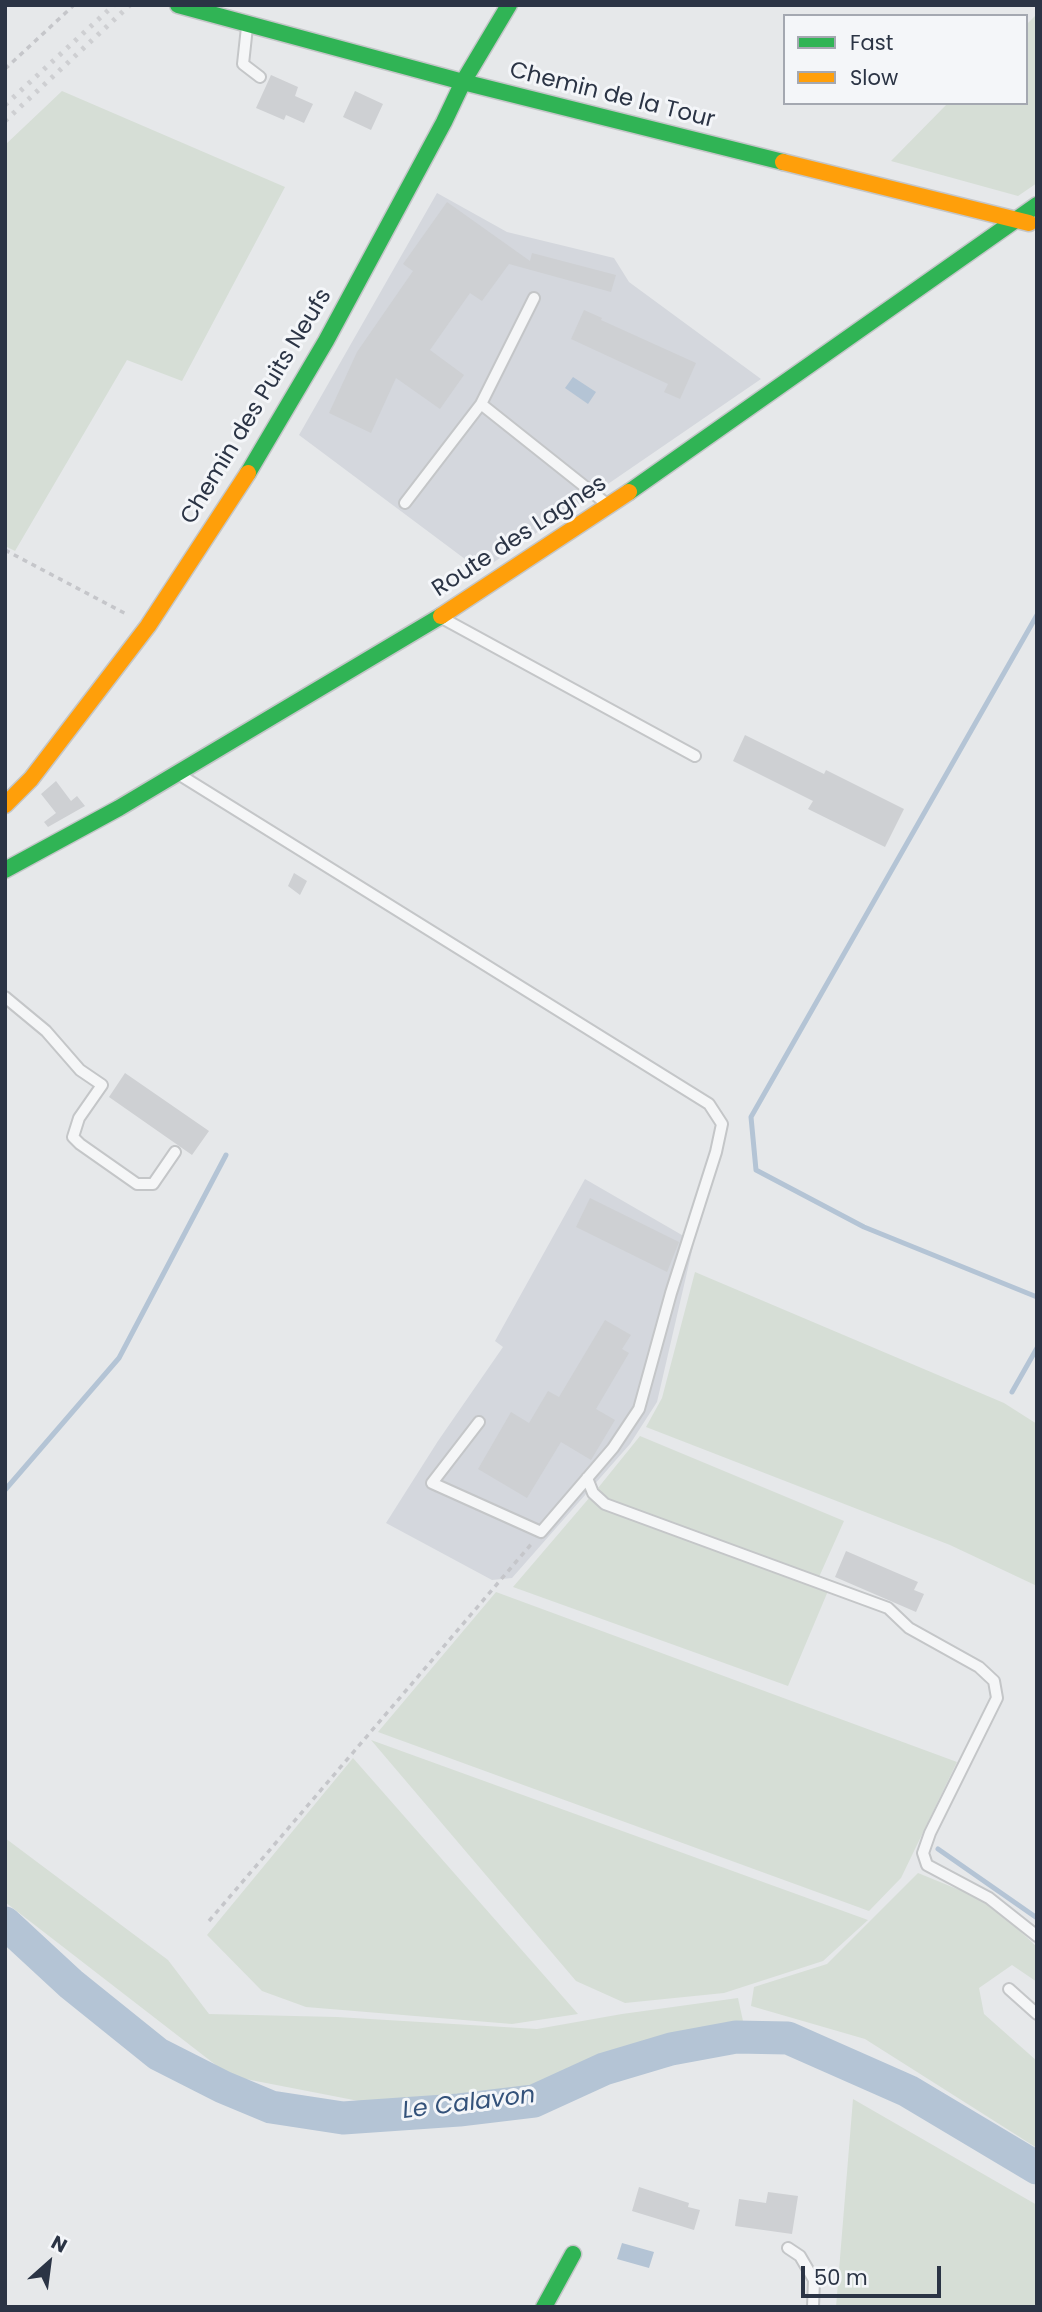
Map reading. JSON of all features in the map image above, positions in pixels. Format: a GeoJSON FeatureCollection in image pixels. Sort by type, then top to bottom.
{"type":"FeatureCollection","features":[{"type":"Feature","properties":{"kind":"street","name":"Chemin de la Tour"},"geometry":{"type":"LineString","coordinates":[[178,5],[463,82],[1037,223]]}},
{"type":"Feature","properties":{"kind":"street","name":"Chemin des Puits Neufs"},"geometry":{"type":"LineString","coordinates":[[5,805],[31,779],[148,626],[277,426],[326,341],[463,82],[509,5]]}},
{"type":"Feature","properties":{"kind":"street","name":"Route des Lagnes"},"geometry":{"type":"LineString","coordinates":[[5,870],[178,774],[440,617],[609,506],[1037,205]]}},
{"type":"Feature","properties":{"kind":"street"},"geometry":{"type":"LineString","coordinates":[[544,2307],[573,2254]]}},
{"type":"Feature","properties":{"kind":"lane"},"geometry":{"type":"LineString","coordinates":[[248,24],[243,64],[260,77]]}},
{"type":"Feature","properties":{"kind":"lane"},"geometry":{"type":"LineString","coordinates":[[405,503],[481,404],[534,298]]}},
{"type":"Feature","properties":{"kind":"lane"},"geometry":{"type":"LineString","coordinates":[[481,404],[609,506]]}},
{"type":"Feature","properties":{"kind":"lane"},"geometry":{"type":"LineString","coordinates":[[440,617],[695,756]]}},
{"type":"Feature","properties":{"kind":"lane"},"geometry":{"type":"LineString","coordinates":[[178,774],[709,1104],[722,1124],[639,1409],[613,1448],[541,1532],[432,1483],[479,1422]]}},
{"type":"Feature","properties":{"kind":"lane"},"geometry":{"type":"LineString","coordinates":[[5,997],[46,1031],[80,1070],[102,1085],[79,1118],[73,1137],[80,1144],[137,1184],[153,1184],[175,1152]]}},
{"type":"Feature","properties":{"kind":"lane"},"geometry":{"type":"LineString","coordinates":[[587,1478],[593,1493],[605,1504],[888,1608],[909,1628],[979,1667],[994,1681],[997,1698],[930,1833],[923,1853],[927,1865],[989,1898],[1037,1936]]}},
{"type":"Feature","properties":{"kind":"lane"},"geometry":{"type":"LineString","coordinates":[[1009,1989],[1037,2014]]}},
{"type":"Feature","properties":{"kind":"lane"},"geometry":{"type":"LineString","coordinates":[[788,2248],[800,2256],[814,2280],[813,2307]]}},
{"type":"Feature","properties":{"kind":"path"},"geometry":{"type":"LineString","coordinates":[[5,69],[74,5]]}},
{"type":"Feature","properties":{"kind":"path"},"geometry":{"type":"LineString","coordinates":[[5,550],[148,626]]}},
{"type":"Feature","properties":{"kind":"path"},"geometry":{"type":"LineString","coordinates":[[209,1921],[541,1532]]}},
{"type":"Feature","properties":{"kind":"shaded area"},"geometry":{"type":"Polygon","coordinates":[[[1037,14],[1037,183],[1018,196],[891,161],[946,105],[1028,105],[1028,23],[1037,14]]]}},
{"type":"Feature","properties":{"kind":"shaded area"},"geometry":{"type":"Polygon","coordinates":[[[62,91],[285,187],[182,381],[127,360],[15,551],[5,546],[5,145],[62,91]]]}},
{"type":"Feature","properties":{"kind":"shaded area"},"geometry":{"type":"Polygon","coordinates":[[[437,193],[507,232],[614,258],[629,282],[761,379],[481,571],[299,435],[437,193]]]}},
{"type":"Feature","properties":{"kind":"shaded area"},"geometry":{"type":"Polygon","coordinates":[[[585,1179],[694,1242],[657,1402],[630,1444],[512,1578],[492,1580],[386,1523],[503,1347],[495,1341],[585,1179]]]}},
{"type":"Feature","properties":{"kind":"shaded area"},"geometry":{"type":"Polygon","coordinates":[[[695,1272],[1004,1403],[1037,1424],[1037,1586],[950,1545],[646,1427],[662,1398],[695,1272]]]}},
{"type":"Feature","properties":{"kind":"shaded area"},"geometry":{"type":"Polygon","coordinates":[[[640,1436],[844,1521],[819,1577],[608,1500],[598,1488],[640,1436]]]}},
{"type":"Feature","properties":{"kind":"shaded area"},"geometry":{"type":"Polygon","coordinates":[[[590,1497],[603,1509],[828,1591],[788,1686],[513,1587],[590,1497]]]}},
{"type":"Feature","properties":{"kind":"shaded area"},"geometry":{"type":"Polygon","coordinates":[[[496,1592],[957,1762],[901,1878],[869,1911],[378,1732],[496,1592]]]}},
{"type":"Feature","properties":{"kind":"shaded area"},"geometry":{"type":"Polygon","coordinates":[[[371,1740],[868,1920],[823,1961],[724,1993],[625,2003],[576,1981],[371,1740]]]}},
{"type":"Feature","properties":{"kind":"shaded area"},"geometry":{"type":"Polygon","coordinates":[[[353,1758],[578,2014],[512,2024],[306,2007],[262,1991],[207,1935],[353,1758]]]}},
{"type":"Feature","properties":{"kind":"shaded area"},"geometry":{"type":"Polygon","coordinates":[[[5,1838],[168,1960],[209,2014],[337,2017],[537,2029],[738,1998],[743,2021],[626,2053],[510,2097],[364,2102],[230,2076],[5,1902],[5,1838]]]}},
{"type":"Feature","properties":{"kind":"shaded area"},"geometry":{"type":"Polygon","coordinates":[[[918,1873],[989,1902],[1037,1947],[1037,1982],[1012,1965],[979,1988],[984,2014],[1037,2061],[1037,2148],[865,2039],[751,2006],[754,1987],[827,1964],[918,1873]]]}},
{"type":"Feature","properties":{"kind":"shaded area"},"geometry":{"type":"Polygon","coordinates":[[[853,2099],[1037,2205],[1037,2307],[836,2307],[853,2099]]]}},
{"type":"Feature","properties":{"kind":"water"},"geometry":{"type":"Polygon","coordinates":[[[573,377],[596,392],[588,404],[565,388],[573,377]]]}},
{"type":"Feature","properties":{"kind":"water"},"geometry":{"type":"Polygon","coordinates":[[[622,2243],[654,2252],[649,2268],[617,2259],[622,2243]]]}},
{"type":"Feature","properties":{"kind":"building"},"geometry":{"type":"Polygon","coordinates":[[[271,75],[298,87],[295,96],[313,104],[304,123],[286,115],[284,120],[256,108],[271,75]]]}},
{"type":"Feature","properties":{"kind":"building"},"geometry":{"type":"Polygon","coordinates":[[[355,91],[383,104],[371,130],[343,117],[355,91]]]}},
{"type":"Feature","properties":{"kind":"building"},"geometry":{"type":"Polygon","coordinates":[[[447,202],[530,261],[532,253],[616,275],[611,292],[509,264],[482,301],[470,293],[430,350],[464,375],[440,409],[396,378],[371,433],[329,413],[357,352],[413,271],[403,264],[447,202]]]}},
{"type":"Feature","properties":{"kind":"building"},"geometry":{"type":"Polygon","coordinates":[[[584,310],[696,363],[680,399],[664,392],[668,384],[571,339],[584,310]]]}},
{"type":"Feature","properties":{"kind":"building"},"geometry":{"type":"Polygon","coordinates":[[[745,735],[824,774],[826,770],[904,809],[885,847],[808,809],[813,801],[733,761],[745,735]]]}},
{"type":"Feature","properties":{"kind":"building"},"geometry":{"type":"Polygon","coordinates":[[[56,781],[71,801],[77,796],[85,806],[48,827],[44,822],[56,813],[41,794],[56,781]]]}},
{"type":"Feature","properties":{"kind":"building"},"geometry":{"type":"Polygon","coordinates":[[[294,873],[307,881],[300,895],[288,886],[294,873]]]}},
{"type":"Feature","properties":{"kind":"building"},"geometry":{"type":"Polygon","coordinates":[[[125,1073],[209,1131],[192,1155],[109,1097],[125,1073]]]}},
{"type":"Feature","properties":{"kind":"building"},"geometry":{"type":"Polygon","coordinates":[[[590,1198],[679,1242],[667,1272],[576,1227],[590,1198]]]}},
{"type":"Feature","properties":{"kind":"building"},"geometry":{"type":"Polygon","coordinates":[[[605,1320],[631,1335],[622,1349],[629,1353],[596,1409],[615,1420],[591,1460],[561,1442],[527,1498],[478,1469],[511,1412],[529,1423],[548,1391],[559,1397],[605,1320]]]}},
{"type":"Feature","properties":{"kind":"building"},"geometry":{"type":"Polygon","coordinates":[[[846,1551],[918,1582],[914,1590],[924,1594],[916,1612],[835,1577],[846,1551]]]}},
{"type":"Feature","properties":{"kind":"building"},"geometry":{"type":"Polygon","coordinates":[[[639,2187],[689,2203],[688,2207],[700,2210],[694,2230],[632,2211],[639,2187]]]}},
{"type":"Feature","properties":{"kind":"building"},"geometry":{"type":"Polygon","coordinates":[[[768,2192],[798,2196],[792,2234],[735,2226],[739,2199],[766,2203],[768,2192]]]}},
{"type":"Feature","properties":{"kind":"waterway"},"geometry":{"type":"LineString","coordinates":[[1037,615],[751,1117],[756,1170],[864,1227],[1037,1297]]}},
{"type":"Feature","properties":{"kind":"waterway"},"geometry":{"type":"LineString","coordinates":[[5,1490],[119,1358],[226,1155]]}},
{"type":"Feature","properties":{"kind":"waterway"},"geometry":{"type":"LineString","coordinates":[[1012,1392],[1037,1348]]}},
{"type":"Feature","properties":{"kind":"waterway"},"geometry":{"type":"LineString","coordinates":[[938,1849],[1037,1918]]}},
{"type":"Feature","properties":{"kind":"waterway","name":"Le Calavon"},"geometry":{"type":"LineString","coordinates":[[5,1923],[71,1984],[158,2054],[223,2087],[271,2107],[343,2118],[459,2110],[534,2101],[604,2069],[671,2049],[736,2037],[788,2038],[908,2091],[1037,2168]]}},
{"type":"Feature","properties":{"kind":"railway"},"geometry":{"type":"LineString","coordinates":[[5,105],[114,5]]}},
{"type":"Feature","properties":{"kind":"railway"},"geometry":{"type":"LineString","coordinates":[[5,121],[130,5]]}},
{"type":"Feature","properties":{"kind":"traffic: fast"},"geometry":{"type":"LineString","coordinates":[[178,5],[463,82],[783,162]]}},
{"type":"Feature","properties":{"kind":"traffic: fast"},"geometry":{"type":"LineString","coordinates":[[248,473],[326,341],[463,82],[509,5]]}},
{"type":"Feature","properties":{"kind":"traffic: fast"},"geometry":{"type":"LineString","coordinates":[[629,492],[1037,205]]}},
{"type":"Feature","properties":{"kind":"traffic: fast"},"geometry":{"type":"LineString","coordinates":[[5,870],[119,808],[441,616]]}},
{"type":"Feature","properties":{"kind":"traffic: fast"},"geometry":{"type":"LineString","coordinates":[[544,2307],[573,2254]]}},
{"type":"Feature","properties":{"kind":"traffic: slow"},"geometry":{"type":"LineString","coordinates":[[783,162],[1029,223]]}},
{"type":"Feature","properties":{"kind":"traffic: slow"},"geometry":{"type":"LineString","coordinates":[[5,805],[31,779],[148,626],[248,473]]}},
{"type":"Feature","properties":{"kind":"traffic: slow"},"geometry":{"type":"LineString","coordinates":[[441,616],[629,492]]}}]}
